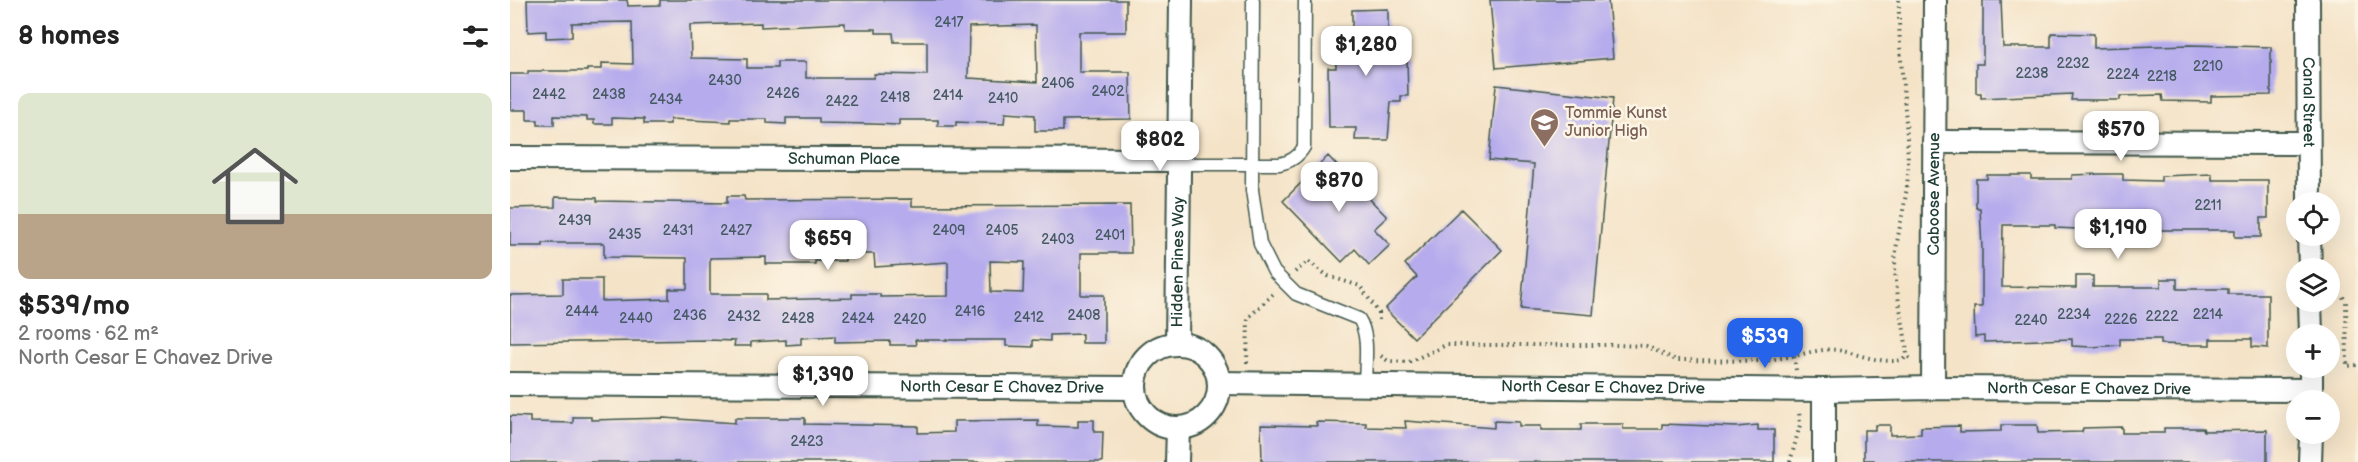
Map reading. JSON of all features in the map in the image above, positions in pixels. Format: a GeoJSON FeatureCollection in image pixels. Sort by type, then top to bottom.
{"type":"FeatureCollection","features":[{"type":"Feature","properties":{"kind":"street","name":"Hidden Pines Way"},"geometry":{"type":"LineString","coordinates":[[1177,344],[1181,0]]}},
{"type":"Feature","properties":{"kind":"street","name":"Caboose Avenue"},"geometry":{"type":"LineString","coordinates":[[1933,387],[1935,0]]}},
{"type":"Feature","properties":{"kind":"street","name":"Canal Street"},"geometry":{"type":"LineString","coordinates":[[2308,0],[2309,192]]}},
{"type":"Feature","properties":{"kind":"street"},"geometry":{"type":"LineString","coordinates":[[1934,142],[2308,143]]}},
{"type":"Feature","properties":{"kind":"street","name":"Schuman Place"},"geometry":{"type":"LineString","coordinates":[[510,158],[1180,162]]}},
{"type":"Feature","properties":{"kind":"street"},"geometry":{"type":"LineString","coordinates":[[1177,344],[1201,351],[1216,371],[1219,383],[1214,405],[1208,414],[1199,422],[1178,428],[1154,421],[1138,401],[1135,388],[1142,362],[1152,352],[1164,346],[1177,344]]}},
{"type":"Feature","properties":{"kind":"street","name":"North Cesar E Chavez Drive"},"geometry":{"type":"LineString","coordinates":[[1219,383],[1824,390],[1933,387],[2311,386]]}},
{"type":"Feature","properties":{"kind":"street","name":"North Cesar E Chavez Drive"},"geometry":{"type":"LineString","coordinates":[[510,384],[1135,388]]}},
{"type":"Feature","properties":{"kind":"street"},"geometry":{"type":"LineString","coordinates":[[1824,390],[1824,462]]}},
{"type":"Feature","properties":{"kind":"street"},"geometry":{"type":"LineString","coordinates":[[1177,462],[1178,428]]}},
{"type":"Feature","properties":{"kind":"street"},"geometry":{"type":"LineString","coordinates":[[2310,462],[2311,444]]}},
{"type":"Feature","properties":{"kind":"lane"},"geometry":{"type":"LineString","coordinates":[[1253,0],[1252,164],[1255,226],[1260,244],[1274,272],[1296,294],[1359,319],[1363,325],[1365,339],[1365,385]]}},
{"type":"Feature","properties":{"kind":"lane"},"geometry":{"type":"LineString","coordinates":[[1180,162],[1286,163],[1294,159],[1304,147],[1305,0]]}},
{"type":"Feature","properties":{"kind":"path"},"geometry":{"type":"LineString","coordinates":[[1899,0],[1900,69],[1908,133],[1908,170],[1905,205],[1897,234],[1895,269],[1907,355],[1933,387]]}},
{"type":"Feature","properties":{"kind":"path"},"geometry":{"type":"LineString","coordinates":[[1247,367],[1248,318],[1308,261],[1328,276],[1360,286],[1379,313],[1379,334]]}},
{"type":"Feature","properties":{"kind":"path"},"geometry":{"type":"LineString","coordinates":[[2343,297],[2346,302],[2347,366],[2358,365]]}},
{"type":"Feature","properties":{"kind":"path"},"geometry":{"type":"LineString","coordinates":[[1379,355],[1388,361],[1409,362],[1446,345],[1614,345],[1646,346],[1676,360],[1764,361],[1794,356]]}},
{"type":"Feature","properties":{"kind":"building"},"geometry":{"type":"Polygon","coordinates":[[[527,0],[627,0],[628,6],[660,5],[660,0],[1126,0],[1126,32],[1079,32],[1079,72],[1130,72],[1131,119],[1063,120],[1063,131],[1035,131],[1035,115],[1005,113],[1004,124],[956,122],[956,126],[938,126],[938,120],[899,120],[899,125],[819,123],[819,118],[786,118],[786,124],[767,123],[767,119],[730,119],[730,122],[670,119],[670,124],[644,124],[644,119],[612,118],[612,124],[594,124],[594,120],[587,120],[587,117],[554,116],[554,125],[538,125],[538,120],[527,120],[527,110],[510,110],[510,74],[528,74],[528,71],[587,71],[587,69],[602,69],[602,63],[633,64],[632,22],[572,23],[572,37],[546,38],[546,31],[528,32],[527,0]],[[761,23],[690,25],[691,58],[747,59],[747,68],[777,68],[777,62],[806,62],[806,78],[874,78],[874,74],[927,75],[927,42],[894,42],[893,33],[876,33],[876,29],[845,29],[845,23],[761,27],[761,23]],[[1036,25],[969,27],[968,78],[1037,82],[1036,25]]]}},
{"type":"Feature","properties":{"kind":"building"},"geometry":{"type":"Polygon","coordinates":[[[1490,0],[1608,0],[1613,58],[1496,68],[1490,0]]]}},
{"type":"Feature","properties":{"kind":"building"},"geometry":{"type":"Polygon","coordinates":[[[1983,0],[2001,0],[2003,47],[2051,47],[2051,33],[2094,34],[2094,48],[2189,45],[2271,47],[2271,95],[2211,96],[2211,102],[2163,101],[2162,95],[2120,96],[2120,100],[2071,100],[2072,94],[1981,98],[1981,93],[1976,93],[1976,64],[1983,64],[1983,0]]]}},
{"type":"Feature","properties":{"kind":"building"},"geometry":{"type":"Polygon","coordinates":[[[1388,9],[1388,36],[1393,36],[1393,52],[1401,52],[1401,59],[1407,59],[1408,96],[1401,96],[1401,102],[1391,102],[1388,140],[1355,140],[1356,128],[1329,128],[1328,68],[1336,68],[1335,37],[1352,36],[1352,10],[1388,9]]]}},
{"type":"Feature","properties":{"kind":"building"},"geometry":{"type":"Polygon","coordinates":[[[1496,85],[1613,98],[1593,315],[1521,309],[1534,164],[1489,160],[1496,85]]]}},
{"type":"Feature","properties":{"kind":"building"},"geometry":{"type":"Polygon","coordinates":[[[1328,156],[1387,217],[1374,229],[1390,245],[1369,265],[1355,249],[1342,262],[1283,201],[1328,156]]]}},
{"type":"Feature","properties":{"kind":"building"},"geometry":{"type":"Polygon","coordinates":[[[2123,174],[2123,180],[2161,181],[2161,176],[2212,174],[2212,180],[2268,180],[2268,218],[2261,218],[2261,237],[2235,237],[2235,230],[2100,230],[2055,228],[2055,225],[2003,225],[2002,287],[2076,288],[2076,276],[2093,276],[2093,287],[2161,287],[2161,279],[2177,279],[2177,289],[2228,289],[2228,294],[2268,294],[2268,348],[2252,347],[2252,339],[2210,339],[2210,345],[2189,345],[2161,344],[2161,339],[2120,339],[2120,345],[2092,347],[2072,346],[2072,339],[1984,342],[1984,336],[1975,337],[1974,307],[1982,307],[1982,249],[1980,208],[1976,208],[1976,179],[1987,179],[1987,175],[2031,175],[2031,179],[2072,179],[2072,175],[2123,174]]]}},
{"type":"Feature","properties":{"kind":"building"},"geometry":{"type":"Polygon","coordinates":[[[727,196],[744,196],[745,200],[912,199],[912,206],[1130,205],[1131,253],[1081,253],[1081,295],[1104,295],[1104,343],[1082,343],[1082,334],[1050,335],[1050,341],[1033,340],[1033,347],[1006,346],[1006,340],[915,340],[916,345],[890,345],[890,341],[835,342],[835,336],[801,338],[801,344],[786,345],[786,340],[751,342],[751,346],[734,346],[735,341],[708,340],[510,343],[510,295],[563,294],[563,279],[602,279],[602,301],[669,299],[669,289],[687,289],[687,258],[604,257],[604,243],[543,243],[543,246],[510,246],[510,208],[555,207],[555,197],[597,198],[597,201],[727,203],[727,196]],[[845,254],[845,261],[815,261],[815,264],[766,264],[766,257],[710,258],[710,294],[766,294],[766,300],[852,298],[852,294],[880,294],[880,297],[948,296],[948,262],[875,267],[874,254],[845,254]],[[990,261],[991,292],[1023,293],[1024,262],[990,261]]]}},
{"type":"Feature","properties":{"kind":"building"},"geometry":{"type":"Polygon","coordinates":[[[1461,209],[1502,250],[1414,338],[1385,309],[1417,277],[1405,264],[1461,209]]]}},
{"type":"Feature","properties":{"kind":"building"},"geometry":{"type":"Polygon","coordinates":[[[510,416],[530,417],[530,422],[573,423],[573,417],[591,417],[591,420],[664,418],[735,423],[735,418],[805,418],[805,424],[918,426],[918,433],[954,432],[954,421],[1038,420],[1038,426],[1078,427],[1078,420],[1094,420],[1094,432],[1103,432],[1102,462],[510,462],[510,416]]]}},
{"type":"Feature","properties":{"kind":"building"},"geometry":{"type":"Polygon","coordinates":[[[1405,421],[1494,428],[1494,421],[1519,422],[1519,426],[1541,426],[1541,430],[1581,430],[1581,424],[1623,424],[1623,429],[1662,429],[1662,424],[1736,427],[1758,425],[1758,430],[1774,430],[1774,462],[1262,462],[1261,425],[1317,426],[1316,422],[1366,423],[1366,427],[1406,428],[1405,421]]]}},
{"type":"Feature","properties":{"kind":"building"},"geometry":{"type":"Polygon","coordinates":[[[1875,425],[1890,425],[1890,435],[1921,434],[1921,427],[1960,426],[1960,432],[2001,431],[2001,425],[2037,425],[2038,433],[2082,432],[2083,428],[2122,427],[2122,433],[2164,433],[2164,428],[2203,428],[2204,431],[2267,430],[2267,462],[1874,462],[1874,460],[1864,460],[1864,430],[1875,430],[1875,425]]]}},
{"type":"Feature","properties":{"kind":"place","name":"Tommie Kunst Junior High"},"geometry":{"type":"Point","coordinates":[1544,148]}}]}
